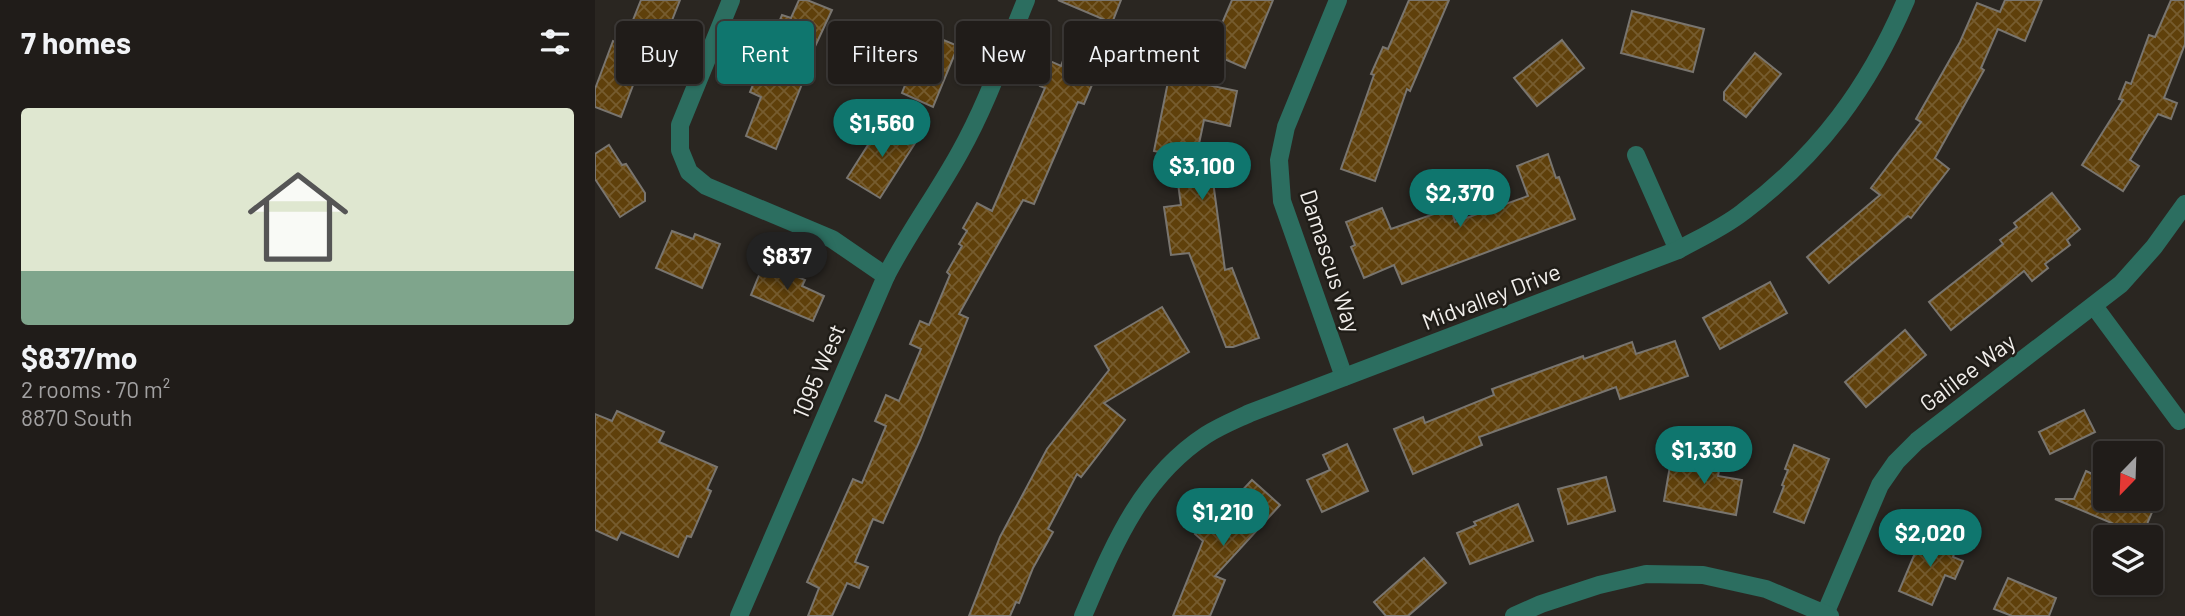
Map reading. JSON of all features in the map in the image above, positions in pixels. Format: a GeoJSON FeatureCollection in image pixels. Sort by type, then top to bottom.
{"type":"FeatureCollection","features":[{"type":"Feature","properties":{"kind":"street"},"geometry":{"type":"LineString","coordinates":[[731,0],[680,125],[680,150],[689,172],[706,186],[832,239],[885,276]]}},
{"type":"Feature","properties":{"kind":"street","name":"1095 West"},"geometry":{"type":"LineString","coordinates":[[739,616],[885,276],[960,152],[985,100],[1026,0]]}},
{"type":"Feature","properties":{"kind":"street","name":"Damascus Way"},"geometry":{"type":"LineString","coordinates":[[1338,0],[1286,127],[1279,160],[1282,201],[1344,377]]}},
{"type":"Feature","properties":{"kind":"street","name":"Midvalley Drive"},"geometry":{"type":"LineString","coordinates":[[1083,616],[1131,513],[1166,468],[1206,435],[1250,412],[1678,250],[1742,213],[1800,165],[1841,117],[1873,68],[1906,0]]}},
{"type":"Feature","properties":{"kind":"street"},"geometry":{"type":"LineString","coordinates":[[1636,155],[1678,250]]}},
{"type":"Feature","properties":{"kind":"street","name":"Galilee Way"},"geometry":{"type":"LineString","coordinates":[[1828,615],[1880,485],[1896,462],[1917,441],[2121,284],[2154,247],[2185,204]]}},
{"type":"Feature","properties":{"kind":"street"},"geometry":{"type":"LineString","coordinates":[[2094,306],[2179,421]]}},
{"type":"Feature","properties":{"kind":"street"},"geometry":{"type":"LineString","coordinates":[[1514,616],[1598,585],[1646,574],[1703,575],[1741,583],[1766,589],[1828,615]]}},
{"type":"Feature","properties":{"kind":"building"},"geometry":{"type":"Polygon","coordinates":[[[641,0],[680,0],[672,21],[633,21],[641,0]]]}},
{"type":"Feature","properties":{"kind":"building"},"geometry":{"type":"Polygon","coordinates":[[[799,0],[807,0],[832,10],[814,49],[814,21],[780,21],[782,15],[791,18],[799,0]]]}},
{"type":"Feature","properties":{"kind":"building"},"geometry":{"type":"Polygon","coordinates":[[[1058,0],[1121,0],[1113,21],[1058,0]]]}},
{"type":"Feature","properties":{"kind":"building"},"geometry":{"type":"Polygon","coordinates":[[[1232,0],[1273,0],[1245,68],[1224,59],[1223,21],[1232,0]]]}},
{"type":"Feature","properties":{"kind":"building"},"geometry":{"type":"Polygon","coordinates":[[[1409,0],[1449,0],[1410,91],[1407,89],[1375,181],[1341,169],[1374,75],[1371,74],[1383,47],[1388,49],[1409,0]]]}},
{"type":"Feature","properties":{"kind":"building"},"geometry":{"type":"Polygon","coordinates":[[[2005,0],[2042,0],[2025,41],[1998,29],[1981,68],[1984,70],[1935,158],[1949,169],[1911,218],[1908,216],[1829,283],[1807,257],[1880,195],[1871,188],[1921,122],[1916,119],[1960,42],[1977,3],[2000,12],[2005,0]]]}},
{"type":"Feature","properties":{"kind":"building"},"geometry":{"type":"Polygon","coordinates":[[[2171,0],[2185,0],[2185,44],[2164,98],[2177,103],[2171,119],[2158,114],[2130,160],[2139,166],[2123,191],[2082,165],[2123,100],[2119,99],[2126,82],[2131,84],[2149,35],[2155,37],[2171,0]]]}},
{"type":"Feature","properties":{"kind":"building"},"geometry":{"type":"Polygon","coordinates":[[[1632,11],[1704,29],[1693,72],[1621,53],[1632,11]]]}},
{"type":"Feature","properties":{"kind":"building"},"geometry":{"type":"Polygon","coordinates":[[[942,39],[956,45],[956,51],[933,107],[902,93],[906,84],[942,84],[942,39]]]}},
{"type":"Feature","properties":{"kind":"building"},"geometry":{"type":"Polygon","coordinates":[[[1562,40],[1584,68],[1537,106],[1514,78],[1562,40]]]}},
{"type":"Feature","properties":{"kind":"building"},"geometry":{"type":"Polygon","coordinates":[[[613,41],[616,42],[616,84],[633,84],[621,117],[595,107],[595,89],[613,41]]]}},
{"type":"Feature","properties":{"kind":"building"},"geometry":{"type":"Polygon","coordinates":[[[1755,53],[1781,74],[1746,117],[1724,100],[1724,92],[1755,53]]]}},
{"type":"Feature","properties":{"kind":"building"},"geometry":{"type":"Polygon","coordinates":[[[1064,58],[1064,84],[1092,84],[1084,104],[1078,102],[1034,204],[1023,200],[959,314],[968,318],[920,440],[883,523],[873,519],[855,562],[868,567],[859,588],[847,583],[832,616],[808,616],[819,588],[807,582],[853,479],[862,483],[886,426],[875,421],[886,395],[899,401],[921,349],[910,344],[920,321],[929,325],[950,275],[947,272],[962,246],[959,244],[967,231],[963,228],[977,203],[992,211],[1045,88],[1041,84],[1050,84],[1050,61],[1061,66],[1064,58]]]}},
{"type":"Feature","properties":{"kind":"building"},"geometry":{"type":"Polygon","coordinates":[[[753,84],[802,84],[776,149],[746,136],[761,97],[750,92],[753,84]]]}},
{"type":"Feature","properties":{"kind":"building"},"geometry":{"type":"Polygon","coordinates":[[[1168,84],[1203,84],[1237,91],[1230,126],[1204,120],[1192,177],[1212,174],[1225,270],[1232,268],[1259,338],[1226,347],[1189,253],[1171,255],[1164,207],[1181,205],[1174,155],[1154,151],[1168,84]]]}},
{"type":"Feature","properties":{"kind":"building"},"geometry":{"type":"Polygon","coordinates":[[[882,123],[890,123],[917,140],[880,198],[847,178],[882,123]]]}},
{"type":"Feature","properties":{"kind":"building"},"geometry":{"type":"Polygon","coordinates":[[[609,145],[622,165],[626,164],[645,193],[645,201],[620,217],[595,179],[595,154],[609,145]]]}},
{"type":"Feature","properties":{"kind":"building"},"geometry":{"type":"Polygon","coordinates":[[[1548,154],[1575,219],[1402,284],[1394,265],[1364,278],[1351,247],[1355,245],[1346,222],[1382,208],[1391,229],[1451,208],[1455,222],[1528,196],[1517,166],[1548,154]]]}},
{"type":"Feature","properties":{"kind":"building"},"geometry":{"type":"Polygon","coordinates":[[[2052,193],[2080,229],[2067,240],[2070,245],[2045,264],[2048,268],[2032,281],[2024,271],[1951,330],[1929,302],[2003,244],[2000,240],[2017,227],[2014,223],[2052,193]]]}},
{"type":"Feature","properties":{"kind":"building"},"geometry":{"type":"Polygon","coordinates":[[[672,231],[693,239],[695,234],[720,244],[702,288],[656,268],[672,231]]]}},
{"type":"Feature","properties":{"kind":"building"},"geometry":{"type":"Polygon","coordinates":[[[764,263],[805,280],[802,286],[824,296],[813,321],[751,295],[764,263]]]}},
{"type":"Feature","properties":{"kind":"building"},"geometry":{"type":"Polygon","coordinates":[[[1770,282],[1787,313],[1720,349],[1703,318],[1770,282]]]}},
{"type":"Feature","properties":{"kind":"building"},"geometry":{"type":"Polygon","coordinates":[[[1162,307],[1189,352],[1104,403],[1125,420],[1081,477],[1077,474],[1048,529],[1053,532],[1033,568],[1019,603],[1016,602],[1010,616],[969,616],[1000,537],[1047,449],[1109,370],[1095,346],[1162,307]]]}},
{"type":"Feature","properties":{"kind":"building"},"geometry":{"type":"Polygon","coordinates":[[[1905,330],[1926,355],[1866,407],[1845,382],[1905,330]]]}},
{"type":"Feature","properties":{"kind":"building"},"geometry":{"type":"Polygon","coordinates":[[[1675,341],[1688,376],[1620,399],[1616,387],[1479,437],[1482,445],[1413,474],[1394,429],[1423,417],[1425,423],[1494,395],[1492,389],[1583,356],[1584,359],[1632,342],[1636,354],[1675,341]]]}},
{"type":"Feature","properties":{"kind":"building"},"geometry":{"type":"Polygon","coordinates":[[[2084,410],[2095,432],[2050,454],[2039,432],[2084,410]]]}},
{"type":"Feature","properties":{"kind":"building"},"geometry":{"type":"Polygon","coordinates":[[[617,411],[664,432],[659,442],[717,467],[707,489],[711,491],[691,537],[687,536],[678,557],[621,532],[617,540],[595,530],[595,414],[612,421],[617,411]]]}},
{"type":"Feature","properties":{"kind":"building"},"geometry":{"type":"Polygon","coordinates":[[[1347,444],[1368,491],[1322,512],[1307,480],[1330,470],[1323,455],[1347,444]]]}},
{"type":"Feature","properties":{"kind":"building"},"geometry":{"type":"Polygon","coordinates":[[[1794,445],[1829,459],[1804,523],[1774,512],[1784,486],[1782,485],[1788,470],[1785,469],[1794,445]]]}},
{"type":"Feature","properties":{"kind":"building"},"geometry":{"type":"Polygon","coordinates":[[[1698,451],[1722,456],[1718,476],[1742,480],[1736,515],[1664,501],[1670,466],[1695,471],[1698,451]]]}},
{"type":"Feature","properties":{"kind":"building"},"geometry":{"type":"Polygon","coordinates":[[[2086,471],[2093,474],[2093,511],[2152,511],[2147,525],[2116,525],[2055,499],[2074,499],[2086,471]]]}},
{"type":"Feature","properties":{"kind":"building"},"geometry":{"type":"Polygon","coordinates":[[[1606,477],[1615,511],[1568,524],[1558,489],[1606,477]]]}},
{"type":"Feature","properties":{"kind":"building"},"geometry":{"type":"Polygon","coordinates":[[[1252,480],[1280,505],[1215,576],[1225,580],[1210,616],[1173,616],[1203,541],[1195,534],[1217,510],[1221,513],[1252,480]]]}},
{"type":"Feature","properties":{"kind":"building"},"geometry":{"type":"Polygon","coordinates":[[[1518,504],[1533,541],[1470,564],[1457,533],[1476,525],[1474,522],[1518,504]]]}},
{"type":"Feature","properties":{"kind":"building"},"geometry":{"type":"Polygon","coordinates":[[[1923,534],[1956,548],[1953,557],[1963,561],[1955,579],[1945,575],[1932,605],[1899,591],[1923,534]]]}},
{"type":"Feature","properties":{"kind":"building"},"geometry":{"type":"Polygon","coordinates":[[[1424,558],[1446,583],[1408,616],[1386,616],[1374,602],[1424,558]]]}},
{"type":"Feature","properties":{"kind":"building"},"geometry":{"type":"Polygon","coordinates":[[[2008,578],[2056,598],[2049,616],[2012,616],[1994,609],[2008,578]]]}}]}
